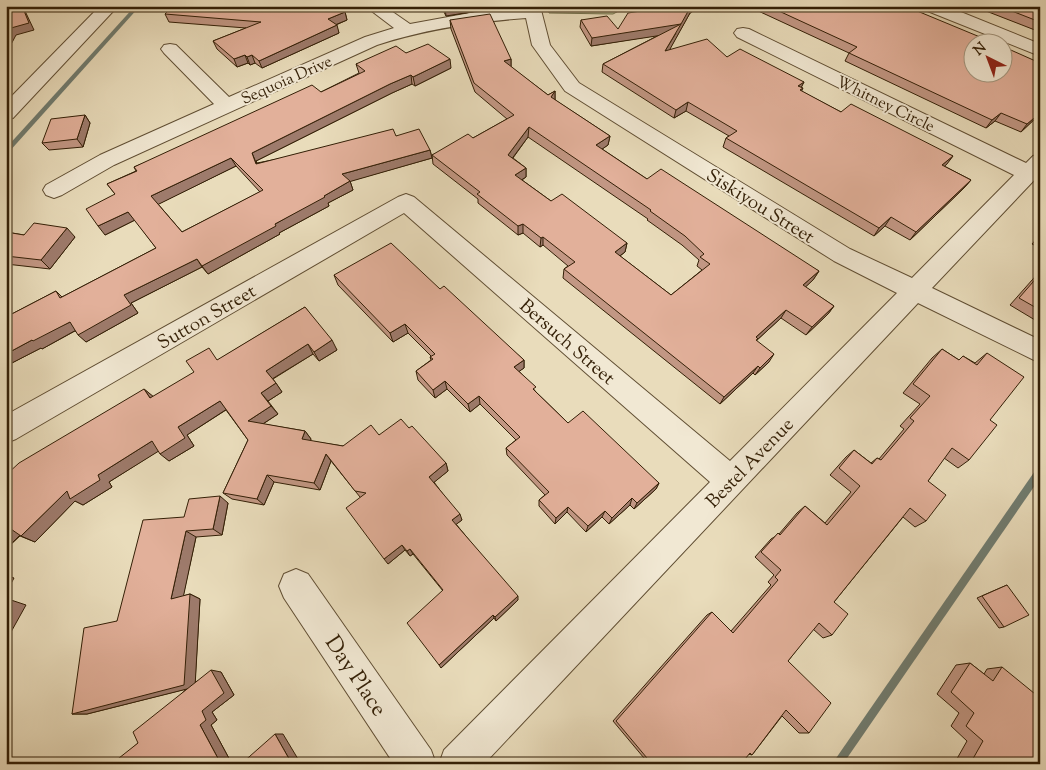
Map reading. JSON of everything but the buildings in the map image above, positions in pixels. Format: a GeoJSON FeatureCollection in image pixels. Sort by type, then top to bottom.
{"type":"FeatureCollection","features":[{"type":"Feature","properties":{"kind":"street"},"geometry":{"type":"LineString","coordinates":[[6,114],[110,6]]}},
{"type":"Feature","properties":{"kind":"street"},"geometry":{"type":"LineString","coordinates":[[373,6],[406,29]]}},
{"type":"Feature","properties":{"kind":"street"},"geometry":{"type":"LineString","coordinates":[[931,6],[1040,51]]}},
{"type":"Feature","properties":{"kind":"street","name":"Sequoia Drive"},"geometry":{"type":"LineString","coordinates":[[54,190],[107,160],[371,41],[406,29],[454,19],[532,10]]}},
{"type":"Feature","properties":{"kind":"street","name":"Siskiyou Street"},"geometry":{"type":"LineString","coordinates":[[532,10],[541,45],[572,87],[842,256],[1040,352]]}},
{"type":"Feature","properties":{"kind":"street","name":"Whitney Circle"},"geometry":{"type":"LineString","coordinates":[[743,33],[1034,167]]}},
{"type":"Feature","properties":{"kind":"street"},"geometry":{"type":"LineString","coordinates":[[170,49],[227,106]]}},
{"type":"Feature","properties":{"kind":"street","name":"Bestel Avenue"},"geometry":{"type":"LineString","coordinates":[[458,764],[1034,167]]}},
{"type":"Feature","properties":{"kind":"street","name":"Sutton Street"},"geometry":{"type":"LineString","coordinates":[[6,430],[406,202]]}},
{"type":"Feature","properties":{"kind":"street","name":"Bersuch Street"},"geometry":{"type":"LineString","coordinates":[[406,202],[731,481]]}},
{"type":"Feature","properties":{"kind":"street","name":"Day Place"},"geometry":{"type":"LineString","coordinates":[[296,586],[417,764]]}},
{"type":"Feature","properties":{"kind":"green space"},"geometry":{"type":"Polygon","coordinates":[[[548,6],[628,6],[613,14],[549,13],[548,6]]]}},
{"type":"Feature","properties":{"kind":"waterway"},"geometry":{"type":"LineString","coordinates":[[6,152],[138,6]]}},
{"type":"Feature","properties":{"kind":"waterway"},"geometry":{"type":"LineString","coordinates":[[837,764],[1040,471]]}}]}
